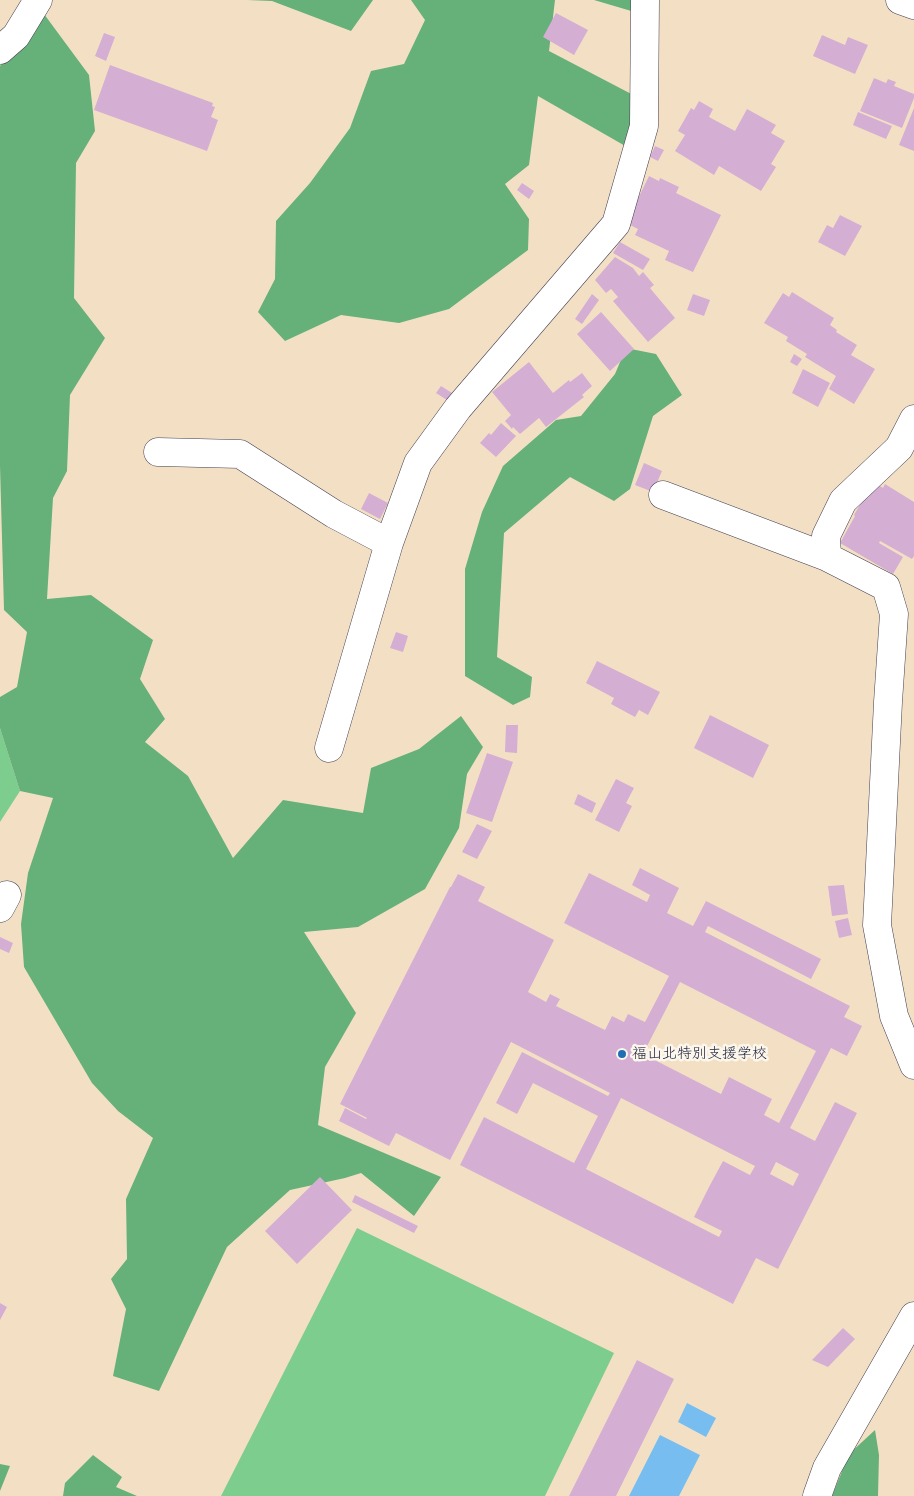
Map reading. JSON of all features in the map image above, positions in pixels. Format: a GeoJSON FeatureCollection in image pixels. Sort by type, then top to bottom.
{"type":"FeatureCollection","features":[{"type":"Feature","properties":{"kind":"street"},"geometry":{"type":"LineString","coordinates":[[0,50],[16,36],[38,0]]}},
{"type":"Feature","properties":{"kind":"street"},"geometry":{"type":"LineString","coordinates":[[330,748],[389,543],[418,463],[458,408],[616,224],[644,126],[646,0]]}},
{"type":"Feature","properties":{"kind":"street"},"geometry":{"type":"LineString","coordinates":[[900,0],[914,5]]}},
{"type":"Feature","properties":{"kind":"street"},"geometry":{"type":"LineString","coordinates":[[827,557],[826,536],[843,501],[899,448],[914,419]]}},
{"type":"Feature","properties":{"kind":"street"},"geometry":{"type":"LineString","coordinates":[[158,452],[240,454],[334,514],[389,543]]}},
{"type":"Feature","properties":{"kind":"street"},"geometry":{"type":"LineString","coordinates":[[663,495],[827,557],[886,587],[894,614],[877,925],[894,1016],[914,1065]]}},
{"type":"Feature","properties":{"kind":"street"},"geometry":{"type":"LineString","coordinates":[[817,1496],[827,1468],[914,1316]]}},
{"type":"Feature","properties":{"kind":"green space"},"geometry":{"type":"Polygon","coordinates":[[[247,0],[373,0],[351,31],[272,1],[247,0]]]}},
{"type":"Feature","properties":{"kind":"green space"},"geometry":{"type":"Polygon","coordinates":[[[411,0],[555,0],[549,51],[639,98],[627,147],[538,96],[529,165],[505,184],[529,219],[528,250],[449,309],[399,323],[341,315],[285,341],[258,312],[275,279],[276,221],[310,183],[350,128],[371,71],[404,64],[425,20],[411,0]]]}},
{"type":"Feature","properties":{"kind":"green space"},"geometry":{"type":"Polygon","coordinates":[[[594,0],[639,0],[638,13],[594,0]]]}},
{"type":"Feature","properties":{"kind":"green space"},"geometry":{"type":"Polygon","coordinates":[[[44,14],[89,75],[95,131],[76,163],[74,298],[105,338],[70,395],[67,471],[53,498],[47,599],[91,595],[153,640],[140,679],[165,719],[145,742],[188,776],[233,858],[283,800],[363,813],[371,768],[419,749],[461,716],[483,747],[467,774],[459,828],[425,889],[358,927],[304,932],[356,1013],[325,1067],[318,1125],[441,1177],[414,1216],[361,1173],[290,1190],[227,1247],[159,1391],[113,1376],[126,1309],[111,1279],[127,1259],[126,1199],[153,1138],[118,1111],[92,1083],[24,967],[21,924],[28,873],[53,798],[20,791],[0,728],[0,697],[17,687],[27,632],[4,610],[0,466],[0,66],[44,14]]]}},
{"type":"Feature","properties":{"kind":"green space"},"geometry":{"type":"Polygon","coordinates":[[[626,348],[656,354],[682,395],[653,416],[630,489],[614,501],[570,477],[504,533],[497,657],[532,677],[530,697],[513,705],[465,676],[465,569],[482,512],[503,466],[556,420],[581,416],[615,374],[626,348]]]}},
{"type":"Feature","properties":{"kind":"green space"},"geometry":{"type":"Polygon","coordinates":[[[0,728],[20,791],[0,822],[0,728]]]}},
{"type":"Feature","properties":{"kind":"green space"},"geometry":{"type":"Polygon","coordinates":[[[357,1228],[614,1353],[545,1496],[221,1496],[357,1228]]]}},
{"type":"Feature","properties":{"kind":"green space"},"geometry":{"type":"Polygon","coordinates":[[[875,1430],[879,1455],[878,1496],[832,1496],[849,1454],[875,1430]]]}},
{"type":"Feature","properties":{"kind":"green space"},"geometry":{"type":"Polygon","coordinates":[[[93,1455],[122,1477],[116,1487],[137,1496],[63,1496],[65,1483],[93,1455]]]}},
{"type":"Feature","properties":{"kind":"green space"},"geometry":{"type":"Polygon","coordinates":[[[0,1464],[10,1466],[0,1491],[0,1464]]]}},
{"type":"Feature","properties":{"kind":"water"},"geometry":{"type":"Polygon","coordinates":[[[687,1403],[716,1418],[706,1437],[678,1422],[687,1403]]]}},
{"type":"Feature","properties":{"kind":"water"},"geometry":{"type":"Polygon","coordinates":[[[660,1435],[700,1455],[679,1496],[629,1496],[660,1435]]]}},
{"type":"Feature","properties":{"kind":"building"},"geometry":{"type":"Polygon","coordinates":[[[556,13],[588,30],[574,55],[543,37],[556,13]]]}},
{"type":"Feature","properties":{"kind":"building"},"geometry":{"type":"Polygon","coordinates":[[[104,33],[115,37],[106,61],[95,56],[104,33]]]}},
{"type":"Feature","properties":{"kind":"building"},"geometry":{"type":"Polygon","coordinates":[[[822,35],[845,45],[848,37],[868,45],[855,74],[813,56],[822,35]]]}},
{"type":"Feature","properties":{"kind":"building"},"geometry":{"type":"Polygon","coordinates":[[[110,65],[213,103],[212,106],[215,107],[211,117],[218,120],[207,151],[94,110],[110,65]]]}},
{"type":"Feature","properties":{"kind":"building"},"geometry":{"type":"Polygon","coordinates":[[[874,78],[886,83],[888,79],[896,82],[894,86],[914,94],[902,128],[860,111],[874,78]]]}},
{"type":"Feature","properties":{"kind":"building"},"geometry":{"type":"Polygon","coordinates":[[[699,101],[713,109],[709,117],[735,131],[747,109],[776,125],[771,133],[785,141],[771,164],[776,167],[761,191],[719,166],[714,175],[675,151],[685,135],[678,131],[691,108],[694,110],[699,101]]]}},
{"type":"Feature","properties":{"kind":"building"},"geometry":{"type":"Polygon","coordinates":[[[914,108],[914,151],[899,145],[914,108]]]}},
{"type":"Feature","properties":{"kind":"building"},"geometry":{"type":"Polygon","coordinates":[[[858,112],[892,126],[886,139],[853,125],[858,112]]]}},
{"type":"Feature","properties":{"kind":"building"},"geometry":{"type":"Polygon","coordinates":[[[655,146],[664,150],[658,161],[650,157],[655,146]]]}},
{"type":"Feature","properties":{"kind":"building"},"geometry":{"type":"Polygon","coordinates":[[[649,176],[659,181],[660,178],[679,187],[676,193],[721,215],[693,272],[665,260],[669,251],[635,235],[638,229],[626,223],[649,176]]]}},
{"type":"Feature","properties":{"kind":"building"},"geometry":{"type":"Polygon","coordinates":[[[522,183],[534,191],[529,199],[517,190],[522,183]]]}},
{"type":"Feature","properties":{"kind":"building"},"geometry":{"type":"Polygon","coordinates":[[[840,215],[862,226],[845,256],[818,242],[827,225],[833,228],[840,215]]]}},
{"type":"Feature","properties":{"kind":"building"},"geometry":{"type":"Polygon","coordinates":[[[620,242],[650,259],[643,270],[613,253],[620,242]]]}},
{"type":"Feature","properties":{"kind":"building"},"geometry":{"type":"Polygon","coordinates":[[[615,257],[633,268],[639,276],[643,272],[654,285],[650,288],[675,318],[648,342],[613,301],[618,297],[611,289],[606,293],[595,280],[615,257]]]}},
{"type":"Feature","properties":{"kind":"building"},"geometry":{"type":"Polygon","coordinates":[[[792,292],[834,318],[830,325],[837,330],[836,332],[857,345],[851,355],[875,369],[854,404],[829,389],[836,376],[805,357],[807,354],[786,341],[788,337],[764,323],[783,293],[789,297],[792,292]]]}},
{"type":"Feature","properties":{"kind":"building"},"geometry":{"type":"Polygon","coordinates":[[[592,294],[599,300],[582,324],[575,319],[592,294]]]}},
{"type":"Feature","properties":{"kind":"building"},"geometry":{"type":"Polygon","coordinates":[[[693,294],[710,300],[704,316],[687,310],[693,294]]]}},
{"type":"Feature","properties":{"kind":"building"},"geometry":{"type":"Polygon","coordinates":[[[601,312],[634,349],[610,371],[577,334],[601,312]]]}},
{"type":"Feature","properties":{"kind":"building"},"geometry":{"type":"Polygon","coordinates":[[[794,354],[802,359],[797,366],[790,362],[794,354]]]}},
{"type":"Feature","properties":{"kind":"building"},"geometry":{"type":"Polygon","coordinates":[[[529,362],[553,393],[569,380],[570,382],[582,373],[592,386],[582,395],[584,397],[546,427],[539,418],[520,434],[505,421],[511,415],[492,392],[529,362]]]}},
{"type":"Feature","properties":{"kind":"building"},"geometry":{"type":"Polygon","coordinates":[[[803,369],[830,383],[818,407],[792,393],[803,369]]]}},
{"type":"Feature","properties":{"kind":"building"},"geometry":{"type":"Polygon","coordinates":[[[441,386],[452,393],[447,400],[436,393],[441,386]]]}},
{"type":"Feature","properties":{"kind":"building"},"geometry":{"type":"Polygon","coordinates":[[[501,423],[516,436],[496,457],[480,443],[489,433],[491,435],[501,423]]]}},
{"type":"Feature","properties":{"kind":"building"},"geometry":{"type":"Polygon","coordinates":[[[644,463],[662,471],[653,492],[635,485],[644,463]]]}},
{"type":"Feature","properties":{"kind":"building"},"geometry":{"type":"Polygon","coordinates":[[[877,484],[883,488],[885,484],[914,502],[914,556],[912,559],[880,541],[879,543],[903,557],[893,574],[840,543],[865,496],[868,498],[877,484]]]}},
{"type":"Feature","properties":{"kind":"building"},"geometry":{"type":"Polygon","coordinates":[[[369,493],[388,503],[380,519],[361,509],[369,493]]]}},
{"type":"Feature","properties":{"kind":"building"},"geometry":{"type":"Polygon","coordinates":[[[396,632],[408,636],[403,652],[390,648],[396,632]]]}},
{"type":"Feature","properties":{"kind":"building"},"geometry":{"type":"Polygon","coordinates":[[[597,661],[660,692],[648,715],[639,710],[635,717],[611,704],[614,698],[586,683],[597,661]]]}},
{"type":"Feature","properties":{"kind":"building"},"geometry":{"type":"Polygon","coordinates":[[[710,715],[769,745],[753,778],[694,748],[710,715]]]}},
{"type":"Feature","properties":{"kind":"building"},"geometry":{"type":"Polygon","coordinates":[[[506,725],[518,725],[517,753],[505,752],[506,725]]]}},
{"type":"Feature","properties":{"kind":"building"},"geometry":{"type":"Polygon","coordinates":[[[487,753],[513,762],[492,822],[466,813],[487,753]]]}},
{"type":"Feature","properties":{"kind":"building"},"geometry":{"type":"Polygon","coordinates":[[[616,779],[634,788],[626,803],[632,806],[619,832],[595,820],[616,779]]]}},
{"type":"Feature","properties":{"kind":"building"},"geometry":{"type":"Polygon","coordinates":[[[578,794],[596,803],[592,813],[574,804],[578,794]]]}},
{"type":"Feature","properties":{"kind":"building"},"geometry":{"type":"Polygon","coordinates":[[[477,824],[492,831],[477,859],[462,852],[477,824]]]}},
{"type":"Feature","properties":{"kind":"building"},"geometry":{"type":"Polygon","coordinates":[[[640,868],[679,888],[667,913],[693,926],[706,901],[821,959],[811,979],[708,926],[705,932],[850,1006],[844,1017],[862,1026],[847,1056],[831,1048],[790,1128],[815,1141],[835,1102],[857,1113],[778,1269],[756,1258],[733,1304],[460,1165],[484,1117],[574,1163],[598,1116],[533,1083],[517,1114],[496,1103],[522,1052],[608,1096],[610,1093],[511,1042],[450,1160],[396,1133],[389,1146],[339,1121],[345,1108],[367,1118],[340,1104],[458,874],[485,887],[478,901],[554,940],[528,992],[546,1002],[550,994],[560,999],[556,1006],[605,1030],[612,1016],[624,1022],[628,1014],[645,1022],[669,976],[564,923],[589,873],[647,902],[650,895],[632,885],[640,868]],[[680,982],[643,1054],[721,1094],[729,1077],[772,1099],[764,1115],[779,1123],[816,1051],[680,982]],[[621,1098],[586,1169],[719,1237],[722,1231],[694,1217],[709,1187],[723,1161],[750,1175],[755,1166],[621,1098]],[[776,1162],[770,1174],[793,1186],[799,1174],[776,1162]]]}},
{"type":"Feature","properties":{"kind":"building"},"geometry":{"type":"Polygon","coordinates":[[[844,885],[848,914],[832,916],[828,886],[844,885]]]}},
{"type":"Feature","properties":{"kind":"building"},"geometry":{"type":"Polygon","coordinates":[[[848,918],[852,935],[839,938],[835,921],[848,918]]]}},
{"type":"Feature","properties":{"kind":"building"},"geometry":{"type":"Polygon","coordinates":[[[0,937],[13,943],[9,953],[0,949],[0,937]]]}},
{"type":"Feature","properties":{"kind":"building"},"geometry":{"type":"Polygon","coordinates":[[[320,1177],[352,1210],[297,1264],[265,1231],[320,1177]]]}},
{"type":"Feature","properties":{"kind":"building"},"geometry":{"type":"Polygon","coordinates":[[[355,1195],[418,1226],[414,1233],[352,1202],[355,1195]]]}},
{"type":"Feature","properties":{"kind":"building"},"geometry":{"type":"Polygon","coordinates":[[[0,1303],[7,1307],[0,1320],[0,1303]]]}},
{"type":"Feature","properties":{"kind":"building"},"geometry":{"type":"Polygon","coordinates":[[[843,1328],[855,1339],[828,1367],[812,1360],[843,1328]]]}},
{"type":"Feature","properties":{"kind":"building"},"geometry":{"type":"Polygon","coordinates":[[[637,1360],[674,1379],[616,1496],[569,1496],[637,1360]]]}},
{"type":"Feature","properties":{"kind":"place","name":"福山北特別支援学校"},"geometry":{"type":"Point","coordinates":[622,1054]}}]}
